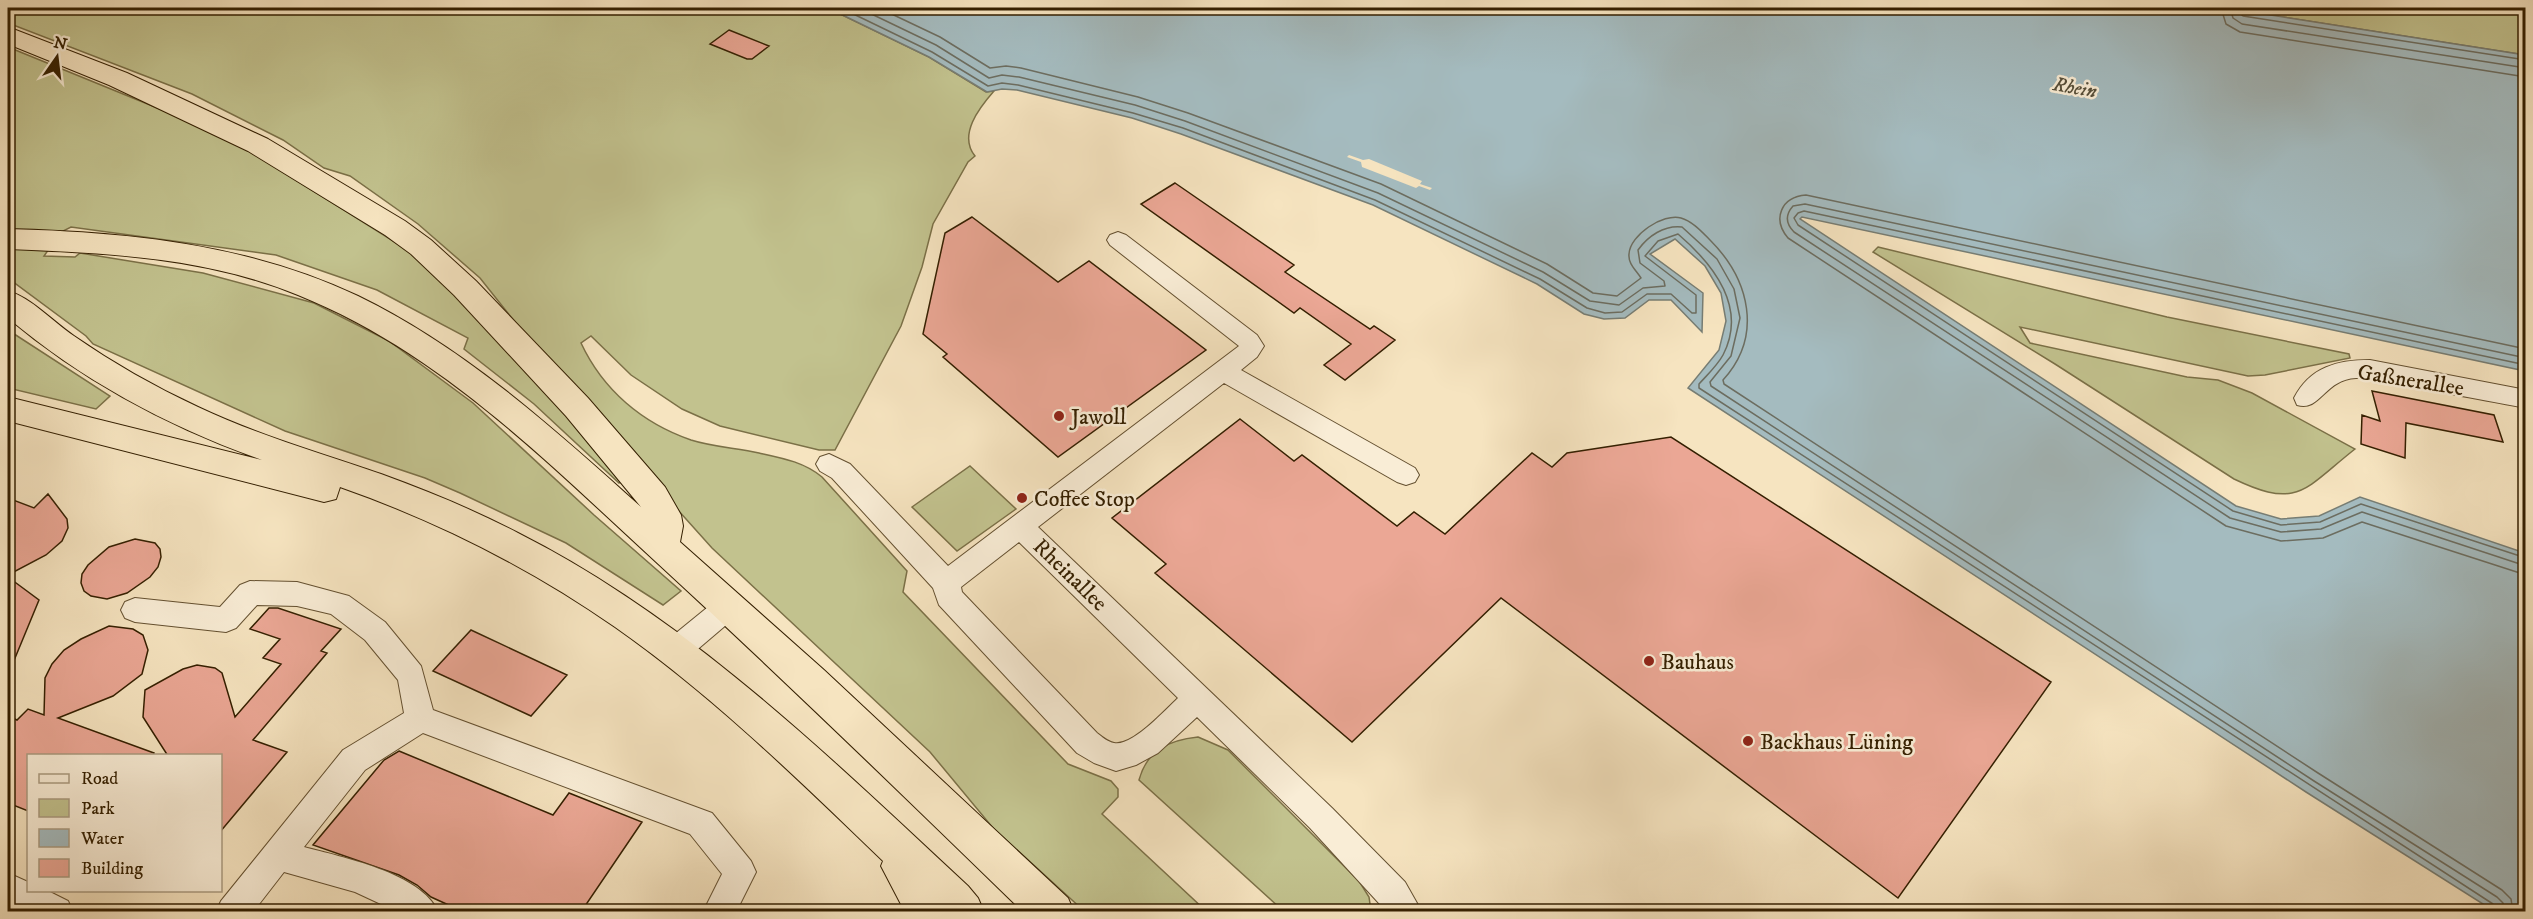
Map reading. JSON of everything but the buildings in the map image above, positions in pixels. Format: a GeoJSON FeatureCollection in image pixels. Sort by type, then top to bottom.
{"type":"FeatureCollection","features":[{"type":"Feature","properties":{"kind":"highway"},"geometry":{"type":"LineString","coordinates":[[8,36],[118,79],[258,145],[326,184],[421,247],[465,288],[578,407],[664,511],[667,521],[662,547]]}},
{"type":"Feature","properties":{"kind":"highway"},"geometry":{"type":"LineString","coordinates":[[8,239],[63,239],[145,247],[213,259],[303,285],[345,303],[422,345],[498,399],[729,606],[1053,912]]}},
{"type":"Feature","properties":{"kind":"highway"},"geometry":{"type":"LineString","coordinates":[[8,302],[74,352],[177,411],[253,444],[392,492],[441,513],[509,545],[632,619],[705,673],[773,733],[953,900],[963,912]]}},
{"type":"Feature","properties":{"kind":"highway"},"geometry":{"type":"LineString","coordinates":[[8,409],[396,508],[471,535],[552,569]]}},
{"type":"Feature","properties":{"kind":"highway"},"geometry":{"type":"LineString","coordinates":[[855,809],[880,836],[902,867],[928,912]]}},
{"type":"Feature","properties":{"kind":"street","name":"Rheinallee"},"geometry":{"type":"LineString","coordinates":[[1118,240],[1249,341],[1252,346],[1250,351],[1020,526],[1376,874],[1395,893],[1406,912]]}},
{"type":"Feature","properties":{"kind":"street","name":"Gaßnerallee"},"geometry":{"type":"LineString","coordinates":[[2306,398],[2315,385],[2330,374],[2346,369],[2370,369],[2526,399]]}},
{"type":"Feature","properties":{"kind":"street"},"geometry":{"type":"LineString","coordinates":[[1223,371],[1406,475]]}},
{"type":"Feature","properties":{"kind":"street"},"geometry":{"type":"LineString","coordinates":[[829,464],[841,471],[946,583],[950,597],[1087,743],[1100,752],[1117,757],[1143,747],[1198,698]]}},
{"type":"Feature","properties":{"kind":"street"},"geometry":{"type":"LineString","coordinates":[[946,583],[1020,526]]}},
{"type":"Feature","properties":{"kind":"street"},"geometry":{"type":"LineString","coordinates":[[135,610],[226,620],[250,593],[297,594],[339,604],[375,631],[411,675],[420,718]]}},
{"type":"Feature","properties":{"kind":"street"},"geometry":{"type":"LineString","coordinates":[[675,651],[729,606]]}},
{"type":"Feature","properties":{"kind":"street"},"geometry":{"type":"LineString","coordinates":[[232,912],[354,760],[420,718]]}},
{"type":"Feature","properties":{"kind":"street"},"geometry":{"type":"LineString","coordinates":[[420,718],[701,823],[740,872],[718,912]]}},
{"type":"Feature","properties":{"kind":"street"},"geometry":{"type":"LineString","coordinates":[[278,855],[393,890],[416,904],[422,912]]}},
{"type":"Feature","properties":{"kind":"street","name":"Rheinallee"},"geometry":{"type":"LineString","coordinates":[[1376,874],[1384,898],[1384,912]]}},
{"type":"Feature","properties":{"kind":"street"},"geometry":{"type":"LineString","coordinates":[[16,900],[57,912]]}},
{"type":"Feature","properties":{"kind":"green space"},"geometry":{"type":"Polygon","coordinates":[[[8,8],[828,8],[929,57],[986,92],[994,91],[972,122],[969,139],[970,148],[975,156],[968,162],[933,224],[922,267],[901,326],[835,450],[819,450],[720,426],[682,409],[631,375],[591,336],[581,343],[590,360],[613,390],[626,403],[656,424],[691,440],[792,461],[822,477],[907,571],[903,592],[1068,764],[1111,781],[1118,789],[1118,797],[1102,814],[1206,911],[1083,910],[993,828],[930,752],[712,548],[512,325],[515,322],[480,278],[418,224],[350,176],[324,168],[283,140],[192,94],[8,23],[8,8]]]}},
{"type":"Feature","properties":{"kind":"green space"},"geometry":{"type":"Polygon","coordinates":[[[2226,8],[2525,8],[2525,55],[2226,8]]]}},
{"type":"Feature","properties":{"kind":"green space"},"geometry":{"type":"Polygon","coordinates":[[[8,47],[226,136],[406,249],[469,306],[626,479],[619,483],[534,404],[464,349],[468,338],[377,290],[276,255],[71,227],[61,232],[44,256],[75,257],[80,253],[203,273],[314,303],[389,341],[473,403],[594,515],[681,591],[663,605],[566,543],[460,493],[425,478],[285,431],[93,344],[86,336],[8,278],[8,47]]]}},
{"type":"Feature","properties":{"kind":"green space"},"geometry":{"type":"Polygon","coordinates":[[[1878,247],[2167,317],[2349,354],[2350,358],[2265,375],[2248,376],[2020,327],[2030,343],[2187,377],[2218,380],[2252,393],[2355,449],[2324,475],[2300,491],[2287,494],[2273,493],[2234,479],[2055,364],[1873,252],[1878,247]]]}},
{"type":"Feature","properties":{"kind":"green space"},"geometry":{"type":"Polygon","coordinates":[[[8,330],[110,396],[96,409],[8,388],[8,330]]]}},
{"type":"Feature","properties":{"kind":"green space"},"geometry":{"type":"Polygon","coordinates":[[[970,466],[1016,509],[957,551],[912,507],[970,466]]]}},
{"type":"Feature","properties":{"kind":"green space"},"geometry":{"type":"Polygon","coordinates":[[[1198,737],[1228,750],[1359,881],[1369,897],[1371,911],[1278,911],[1280,908],[1139,780],[1148,761],[1161,748],[1187,738],[1198,737]]]}},
{"type":"Feature","properties":{"kind":"water","name":"Rhein"},"geometry":{"type":"Polygon","coordinates":[[[828,8],[2226,8],[2525,55],[2525,371],[1802,217],[1800,219],[2236,506],[2281,519],[2319,516],[2360,497],[2525,553],[2525,911],[2494,911],[2306,792],[1688,388],[1719,350],[1726,321],[1721,293],[1705,266],[1675,239],[1650,254],[1703,293],[1702,332],[1671,300],[1649,300],[1625,318],[1604,319],[1584,314],[1537,284],[1373,205],[1132,118],[1017,90],[1002,89],[987,92],[929,57],[828,8]]]}},
{"type":"Feature","properties":{"kind":"pier"},"geometry":{"type":"Polygon","coordinates":[[[1349,155],[1363,160],[1369,159],[1422,181],[1420,184],[1432,188],[1430,190],[1419,186],[1416,188],[1362,167],[1361,162],[1347,157],[1349,155]]]}},
{"type":"Feature","properties":{"kind":"place","name":"Jawoll"},"geometry":{"type":"Point","coordinates":[1059,416]}},
{"type":"Feature","properties":{"kind":"place","name":"Coffee Stop"},"geometry":{"type":"Point","coordinates":[1022,498]}},
{"type":"Feature","properties":{"kind":"place","name":"Bauhaus"},"geometry":{"type":"Point","coordinates":[1649,661]}},
{"type":"Feature","properties":{"kind":"place","name":"Backhaus Lüning"},"geometry":{"type":"Point","coordinates":[1748,741]}}]}
